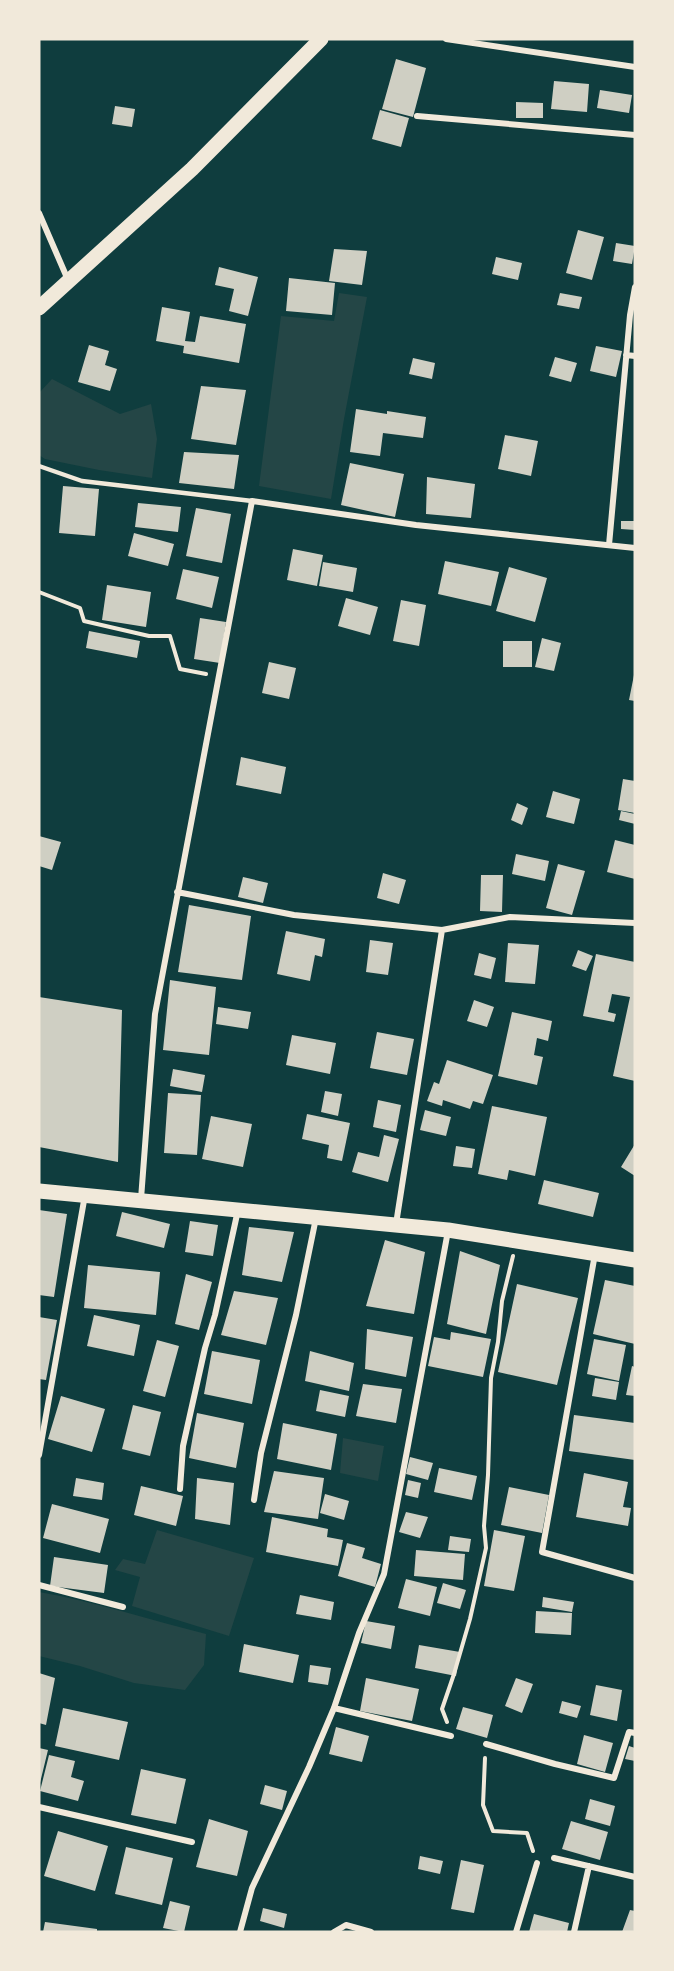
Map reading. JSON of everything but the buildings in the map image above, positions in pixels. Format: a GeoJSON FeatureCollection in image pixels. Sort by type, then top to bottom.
{"type":"FeatureCollection","features":[{"type":"Feature","properties":{"kind":"main road"},"geometry":{"type":"LineString","coordinates":[[39,308],[192,169],[321,39]]}},
{"type":"Feature","properties":{"kind":"main road"},"geometry":{"type":"LineString","coordinates":[[39,1191],[448,1230],[635,1260]]}},
{"type":"Feature","properties":{"kind":"street"},"geometry":{"type":"LineString","coordinates":[[446,39],[635,67]]}},
{"type":"Feature","properties":{"kind":"street"},"geometry":{"type":"LineString","coordinates":[[417,116],[635,135]]}},
{"type":"Feature","properties":{"kind":"street"},"geometry":{"type":"LineString","coordinates":[[39,213],[68,281]]}},
{"type":"Feature","properties":{"kind":"street"},"geometry":{"type":"LineString","coordinates":[[609,545],[630,315],[635,287]]}},
{"type":"Feature","properties":{"kind":"street"},"geometry":{"type":"LineString","coordinates":[[626,355],[635,356]]}},
{"type":"Feature","properties":{"kind":"street"},"geometry":{"type":"LineString","coordinates":[[141,1200],[154,1014],[252,501],[416,525],[635,548]]}},
{"type":"Feature","properties":{"kind":"street"},"geometry":{"type":"LineString","coordinates":[[177,892],[294,915],[442,930],[510,917],[635,923]]}},
{"type":"Feature","properties":{"kind":"street"},"geometry":{"type":"LineString","coordinates":[[396,1225],[442,930]]}},
{"type":"Feature","properties":{"kind":"street"},"geometry":{"type":"LineString","coordinates":[[39,1455],[85,1195]]}},
{"type":"Feature","properties":{"kind":"street"},"geometry":{"type":"LineString","coordinates":[[180,1488],[183,1446],[238,1209]]}},
{"type":"Feature","properties":{"kind":"street"},"geometry":{"type":"LineString","coordinates":[[254,1500],[261,1454],[296,1315],[316,1217]]}},
{"type":"Feature","properties":{"kind":"street"},"geometry":{"type":"LineString","coordinates":[[240,1932],[252,1888],[334,1708],[359,1633],[384,1574],[448,1230]]}},
{"type":"Feature","properties":{"kind":"street"},"geometry":{"type":"LineString","coordinates":[[595,1254],[542,1552],[635,1578]]}},
{"type":"Feature","properties":{"kind":"street"},"geometry":{"type":"LineString","coordinates":[[39,1585],[123,1607]]}},
{"type":"Feature","properties":{"kind":"street"},"geometry":{"type":"LineString","coordinates":[[334,1708],[451,1736]]}},
{"type":"Feature","properties":{"kind":"street"},"geometry":{"type":"LineString","coordinates":[[486,1744],[614,1778],[629,1732],[635,1733]]}},
{"type":"Feature","properties":{"kind":"street"},"geometry":{"type":"LineString","coordinates":[[39,1807],[192,1842]]}},
{"type":"Feature","properties":{"kind":"street"},"geometry":{"type":"LineString","coordinates":[[555,1858],[635,1877]]}},
{"type":"Feature","properties":{"kind":"street"},"geometry":{"type":"LineString","coordinates":[[516,1932],[537,1863]]}},
{"type":"Feature","properties":{"kind":"street"},"geometry":{"type":"LineString","coordinates":[[574,1932],[589,1866]]}},
{"type":"Feature","properties":{"kind":"street"},"geometry":{"type":"LineString","coordinates":[[334,1932],[346,1925],[371,1932]]}},
{"type":"Feature","properties":{"kind":"lane"},"geometry":{"type":"LineString","coordinates":[[39,466],[82,481],[252,501]]}},
{"type":"Feature","properties":{"kind":"path"},"geometry":{"type":"LineString","coordinates":[[39,592],[80,608],[84,621],[149,636],[170,636],[180,669],[218,676]]}},
{"type":"Feature","properties":{"kind":"path"},"geometry":{"type":"LineString","coordinates":[[451,1736],[442,1709],[470,1619],[486,1548],[484,1526],[488,1475],[490,1378],[498,1342],[502,1301],[516,1241]]}},
{"type":"Feature","properties":{"kind":"path"},"geometry":{"type":"LineString","coordinates":[[486,1744],[483,1805],[493,1831],[527,1833],[537,1863]]}},
{"type":"Feature","properties":{"kind":"shaded area"},"geometry":{"type":"Polygon","coordinates":[[[339,293],[367,297],[331,499],[259,486],[281,316],[334,321],[339,293]]]}},
{"type":"Feature","properties":{"kind":"shaded area"},"geometry":{"type":"Polygon","coordinates":[[[52,379],[120,414],[151,404],[157,439],[152,478],[99,470],[45,459],[39,455],[39,393],[52,379]]]}},
{"type":"Feature","properties":{"kind":"shaded area"},"geometry":{"type":"Polygon","coordinates":[[[343,1438],[384,1446],[378,1481],[340,1473],[343,1438]]]}},
{"type":"Feature","properties":{"kind":"shaded area"},"geometry":{"type":"Polygon","coordinates":[[[157,1530],[254,1558],[229,1636],[132,1606],[140,1577],[115,1570],[123,1559],[145,1564],[157,1530]]]}},
{"type":"Feature","properties":{"kind":"shaded area"},"geometry":{"type":"Polygon","coordinates":[[[39,1592],[206,1634],[204,1665],[185,1690],[134,1683],[39,1656],[39,1592]]]}}]}
